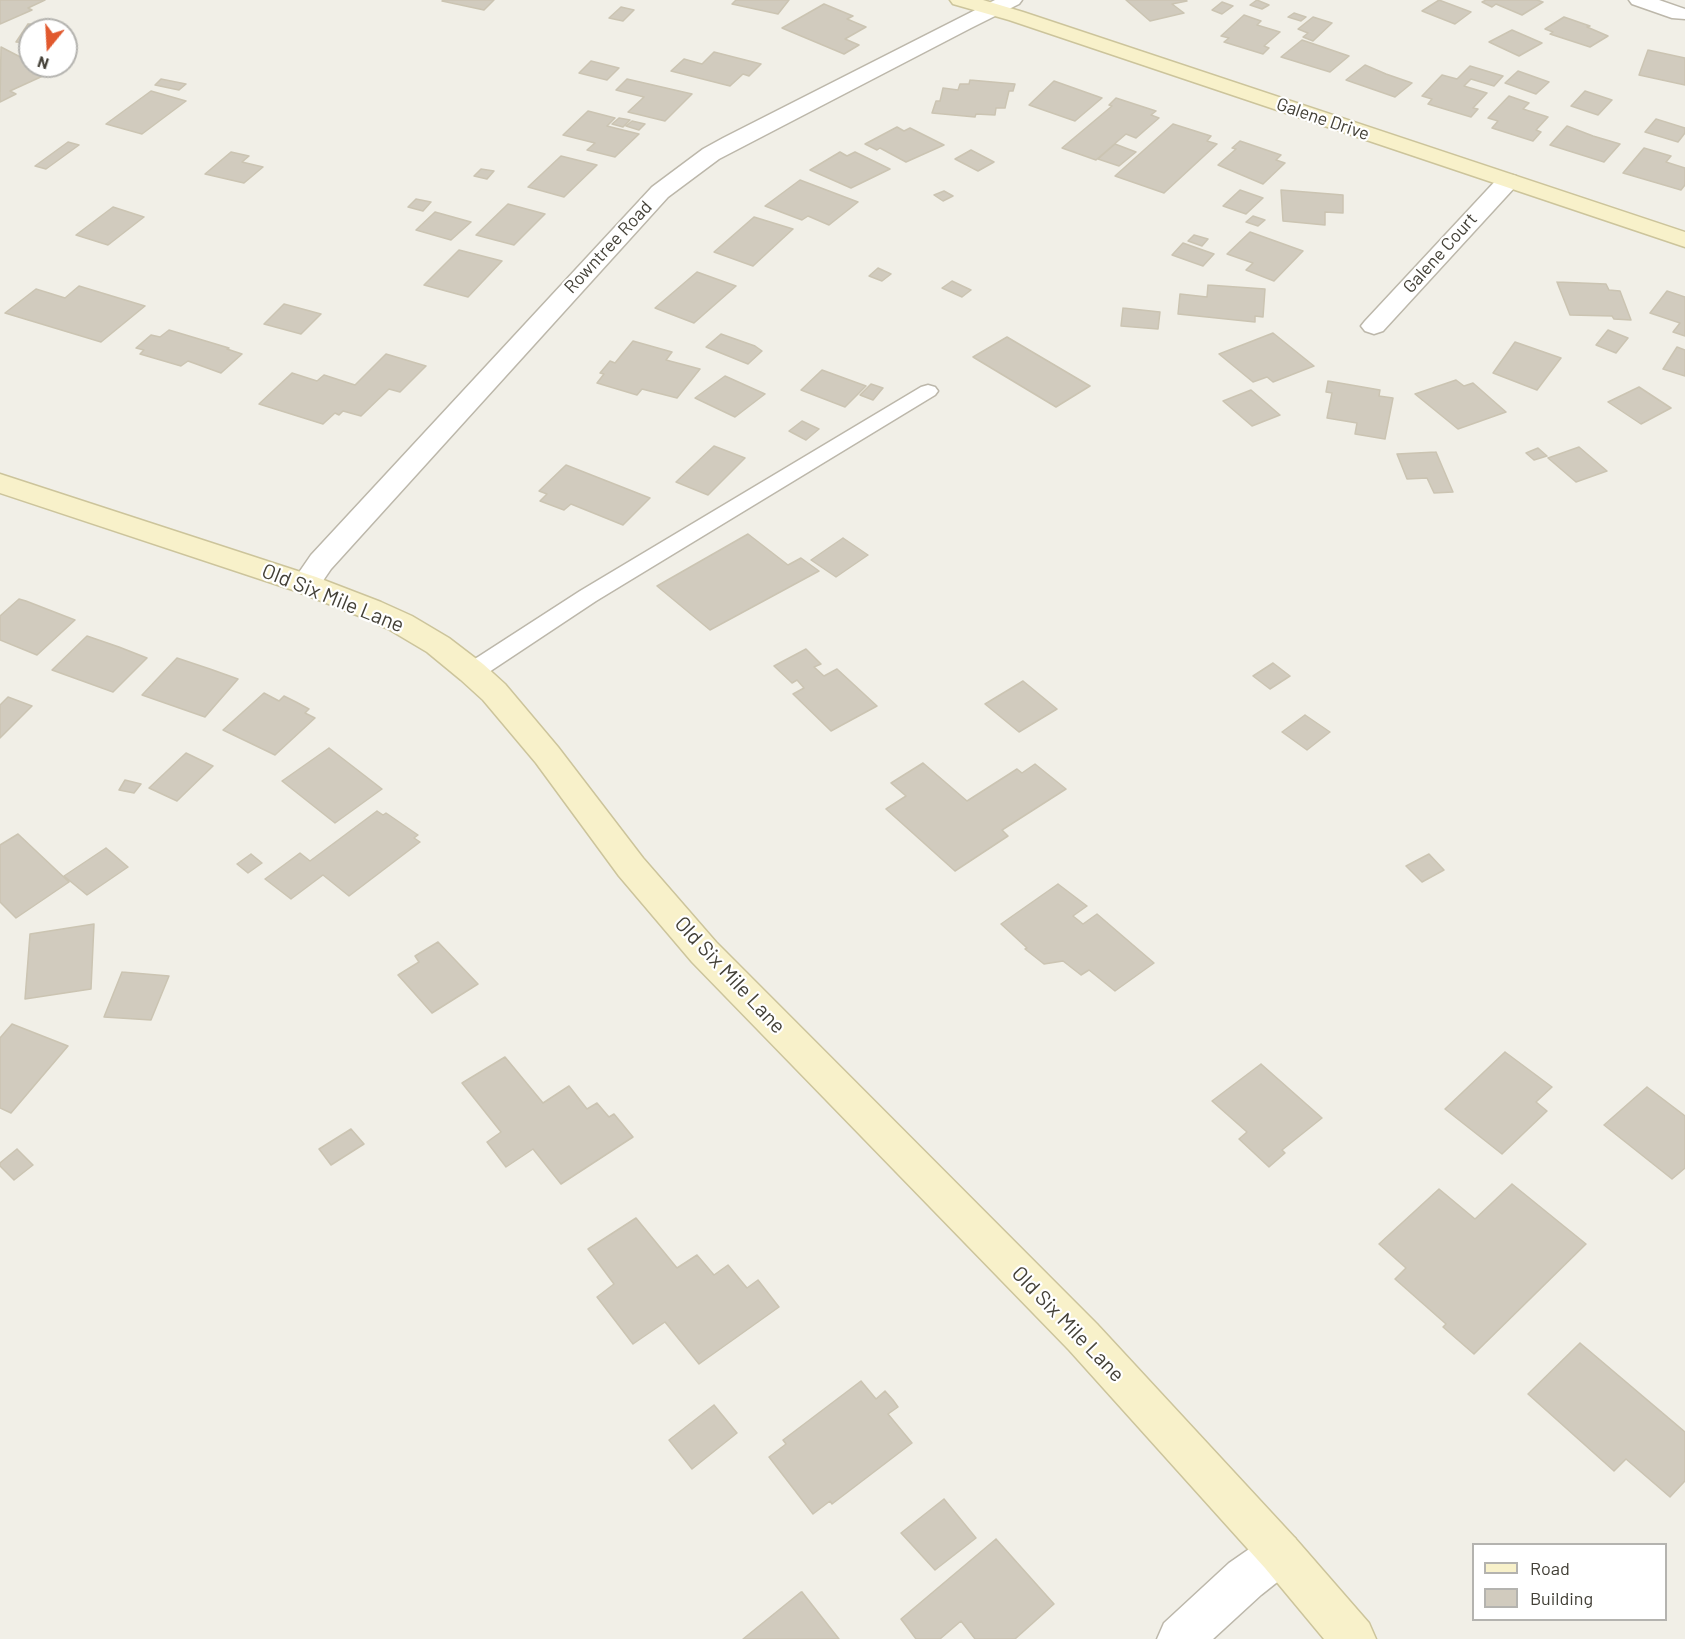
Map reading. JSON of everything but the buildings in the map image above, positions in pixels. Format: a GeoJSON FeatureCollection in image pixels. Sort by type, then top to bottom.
{"type":"FeatureCollection","features":[{"type":"Feature","properties":{"kind":"street","name":"Galene Drive"},"geometry":{"type":"LineString","coordinates":[[960,0],[1001,5],[1685,240]]}},
{"type":"Feature","properties":{"kind":"street"},"geometry":{"type":"LineString","coordinates":[[1639,0],[1679,14]]}},
{"type":"Feature","properties":{"kind":"street","name":"Rowntree Road"},"geometry":{"type":"LineString","coordinates":[[306,584],[329,553],[660,192],[711,154],[731,143],[1001,5]]}},
{"type":"Feature","properties":{"kind":"street","name":"Galene Court"},"geometry":{"type":"LineString","coordinates":[[1374,326],[1508,181]]}},
{"type":"Feature","properties":{"kind":"street","name":"Old Six Mile Lane"},"geometry":{"type":"LineString","coordinates":[[0,483],[306,584],[370,609],[401,623],[438,645],[472,672],[502,700],[631,867],[704,952],[1083,1338],[1280,1554],[1353,1639]]}},
{"type":"Feature","properties":{"kind":"street"},"geometry":{"type":"LineString","coordinates":[[1180,1639],[1245,1579],[1280,1554]]}},
{"type":"Feature","properties":{"kind":"lane"},"geometry":{"type":"LineString","coordinates":[[472,672],[588,596],[928,392]]}}]}
